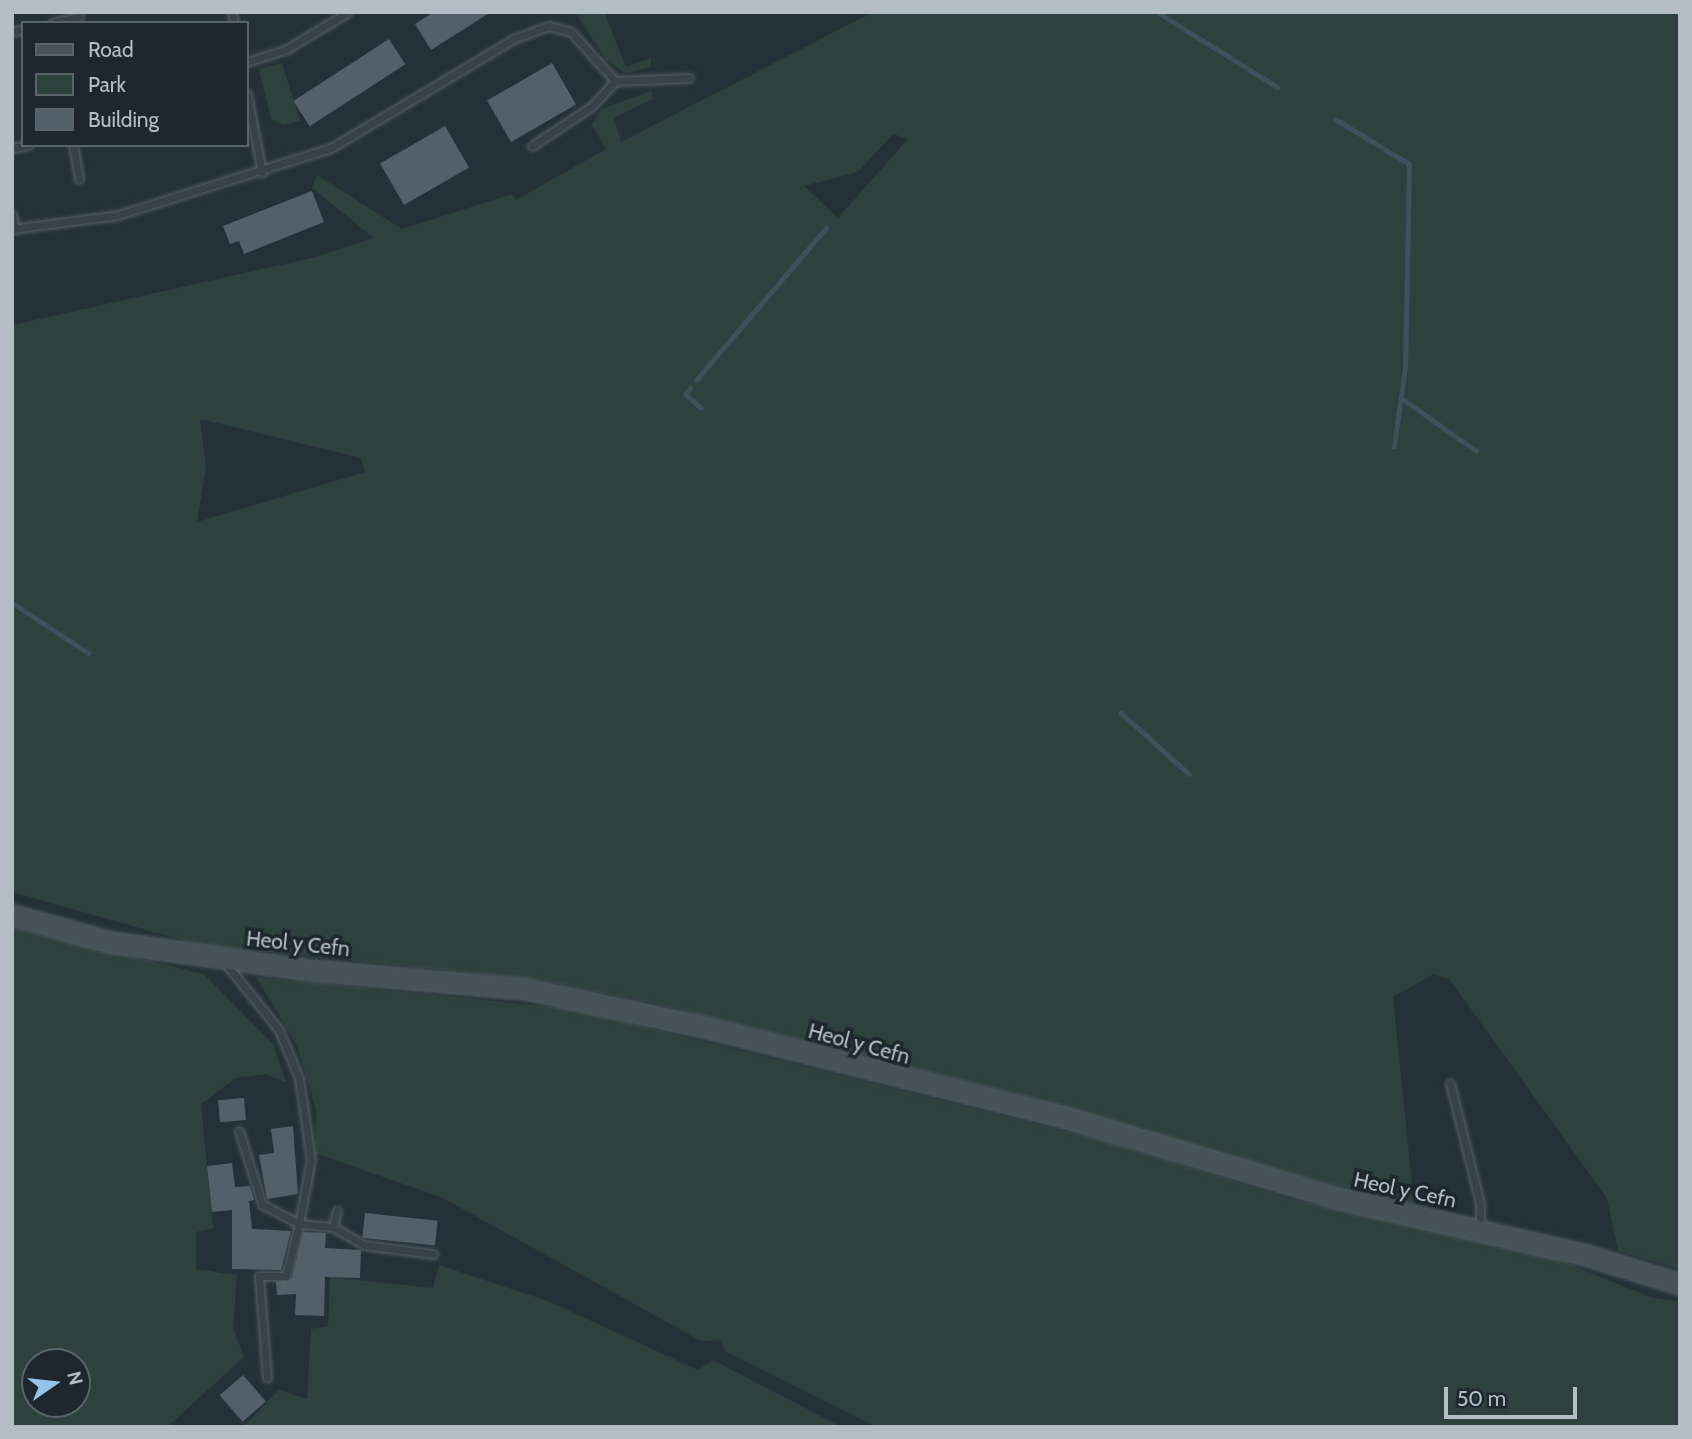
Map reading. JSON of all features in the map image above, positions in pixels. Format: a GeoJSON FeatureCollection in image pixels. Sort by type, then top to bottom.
{"type":"FeatureCollection","features":[{"type":"Feature","properties":{"kind":"street","name":"Heol y Cefn"},"geometry":{"type":"LineString","coordinates":[[12,915],[110,942],[220,958],[526,989],[709,1028],[1070,1119],[1337,1198],[1480,1229],[1680,1284]]}},
{"type":"Feature","properties":{"kind":"lane"},"geometry":{"type":"LineString","coordinates":[[248,62],[287,49],[348,12]]}},
{"type":"Feature","properties":{"kind":"lane"},"geometry":{"type":"LineString","coordinates":[[61,21],[79,17]]}},
{"type":"Feature","properties":{"kind":"lane"},"geometry":{"type":"LineString","coordinates":[[12,214],[14,229],[118,215],[262,173],[331,148],[513,39],[549,26],[571,32],[615,81]]}},
{"type":"Feature","properties":{"kind":"lane"},"geometry":{"type":"LineString","coordinates":[[532,146],[592,106],[615,81],[689,78]]}},
{"type":"Feature","properties":{"kind":"lane"},"geometry":{"type":"LineString","coordinates":[[248,99],[262,173]]}},
{"type":"Feature","properties":{"kind":"lane"},"geometry":{"type":"LineString","coordinates":[[73,147],[79,178]]}},
{"type":"Feature","properties":{"kind":"lane"},"geometry":{"type":"LineString","coordinates":[[220,958],[272,1019],[299,1078],[311,1159],[286,1276],[259,1276],[267,1378]]}},
{"type":"Feature","properties":{"kind":"lane"},"geometry":{"type":"LineString","coordinates":[[1450,1083],[1480,1203],[1480,1229]]}},
{"type":"Feature","properties":{"kind":"lane"},"geometry":{"type":"LineString","coordinates":[[239,1131],[261,1205],[299,1224],[333,1227],[364,1245],[433,1254]]}},
{"type":"Feature","properties":{"kind":"lane"},"geometry":{"type":"LineString","coordinates":[[333,1227],[337,1210]]}},
{"type":"Feature","properties":{"kind":"green space"},"geometry":{"type":"Polygon","coordinates":[[[575,12],[604,12],[626,67],[651,58],[651,67],[626,73],[606,60],[575,12]]]}},
{"type":"Feature","properties":{"kind":"green space"},"geometry":{"type":"Polygon","coordinates":[[[873,12],[1680,12],[1680,1269],[1618,1251],[1607,1198],[1450,980],[1434,974],[1393,997],[1414,1204],[1263,1167],[1014,1093],[662,1005],[533,979],[200,945],[12,892],[12,325],[312,258],[374,238],[312,188],[317,175],[402,229],[512,194],[516,200],[606,149],[592,125],[601,109],[651,91],[653,99],[614,118],[621,142],[873,12]],[[893,134],[858,172],[804,186],[838,218],[908,139],[893,134]],[[200,419],[206,468],[197,522],[365,472],[361,458],[200,419]]]}},
{"type":"Feature","properties":{"kind":"green space"},"geometry":{"type":"Polygon","coordinates":[[[282,63],[300,121],[283,125],[271,119],[259,69],[282,63]]]}},
{"type":"Feature","properties":{"kind":"green space"},"geometry":{"type":"Polygon","coordinates":[[[12,928],[204,974],[273,1044],[286,1082],[265,1074],[236,1078],[201,1104],[213,1228],[196,1232],[196,1269],[237,1275],[233,1329],[244,1357],[167,1427],[12,1427],[12,928]]]}},
{"type":"Feature","properties":{"kind":"green space"},"geometry":{"type":"Polygon","coordinates":[[[256,977],[573,1009],[1096,1139],[1299,1201],[1545,1254],[1650,1297],[1680,1302],[1680,1427],[877,1427],[725,1351],[720,1340],[701,1341],[443,1198],[315,1153],[316,1110],[297,1046],[256,977]]]}},
{"type":"Feature","properties":{"kind":"green space"},"geometry":{"type":"Polygon","coordinates":[[[439,1265],[548,1301],[698,1370],[713,1360],[842,1427],[243,1427],[279,1390],[307,1399],[311,1329],[328,1326],[330,1277],[433,1288],[439,1265]]]}},
{"type":"Feature","properties":{"kind":"building"},"geometry":{"type":"Polygon","coordinates":[[[434,12],[491,12],[431,50],[415,24],[434,12]]]}},
{"type":"Feature","properties":{"kind":"building"},"geometry":{"type":"Polygon","coordinates":[[[389,39],[405,64],[310,126],[293,101],[389,39]]]}},
{"type":"Feature","properties":{"kind":"building"},"geometry":{"type":"Polygon","coordinates":[[[552,63],[576,105],[511,142],[487,101],[552,63]]]}},
{"type":"Feature","properties":{"kind":"building"},"geometry":{"type":"Polygon","coordinates":[[[445,126],[469,168],[404,205],[380,164],[445,126]]]}},
{"type":"Feature","properties":{"kind":"building"},"geometry":{"type":"Polygon","coordinates":[[[312,191],[324,222],[244,254],[239,241],[230,244],[223,226],[312,191]]]}},
{"type":"Feature","properties":{"kind":"building"},"geometry":{"type":"Polygon","coordinates":[[[244,1098],[246,1120],[220,1122],[218,1100],[244,1098]]]}},
{"type":"Feature","properties":{"kind":"building"},"geometry":{"type":"Polygon","coordinates":[[[293,1126],[298,1194],[267,1199],[259,1155],[274,1153],[271,1129],[293,1126]]]}},
{"type":"Feature","properties":{"kind":"building"},"geometry":{"type":"Polygon","coordinates":[[[232,1163],[235,1187],[250,1186],[254,1200],[249,1201],[252,1229],[291,1231],[281,1270],[232,1269],[232,1210],[212,1212],[207,1166],[232,1163]]]}},
{"type":"Feature","properties":{"kind":"building"},"geometry":{"type":"Polygon","coordinates":[[[365,1213],[438,1221],[435,1245],[362,1238],[365,1213]]]}},
{"type":"Feature","properties":{"kind":"building"},"geometry":{"type":"Polygon","coordinates":[[[303,1232],[326,1233],[325,1248],[361,1250],[360,1278],[325,1277],[324,1316],[295,1315],[296,1294],[277,1295],[276,1282],[292,1278],[303,1232]]]}},
{"type":"Feature","properties":{"kind":"building"},"geometry":{"type":"Polygon","coordinates":[[[243,1375],[266,1401],[243,1422],[220,1395],[243,1375]]]}},
{"type":"Feature","properties":{"kind":"waterway"},"geometry":{"type":"LineString","coordinates":[[1157,12],[1277,87]]}},
{"type":"Feature","properties":{"kind":"waterway"},"geometry":{"type":"LineString","coordinates":[[1335,119],[1409,164],[1405,367],[1394,446]]}},
{"type":"Feature","properties":{"kind":"waterway"},"geometry":{"type":"LineString","coordinates":[[696,380],[826,228]]}},
{"type":"Feature","properties":{"kind":"waterway"},"geometry":{"type":"LineString","coordinates":[[690,388],[685,394],[701,408]]}},
{"type":"Feature","properties":{"kind":"waterway"},"geometry":{"type":"LineString","coordinates":[[1401,398],[1476,451]]}},
{"type":"Feature","properties":{"kind":"waterway"},"geometry":{"type":"LineString","coordinates":[[12,603],[88,653]]}},
{"type":"Feature","properties":{"kind":"waterway"},"geometry":{"type":"LineString","coordinates":[[1121,713],[1189,774]]}}]}
